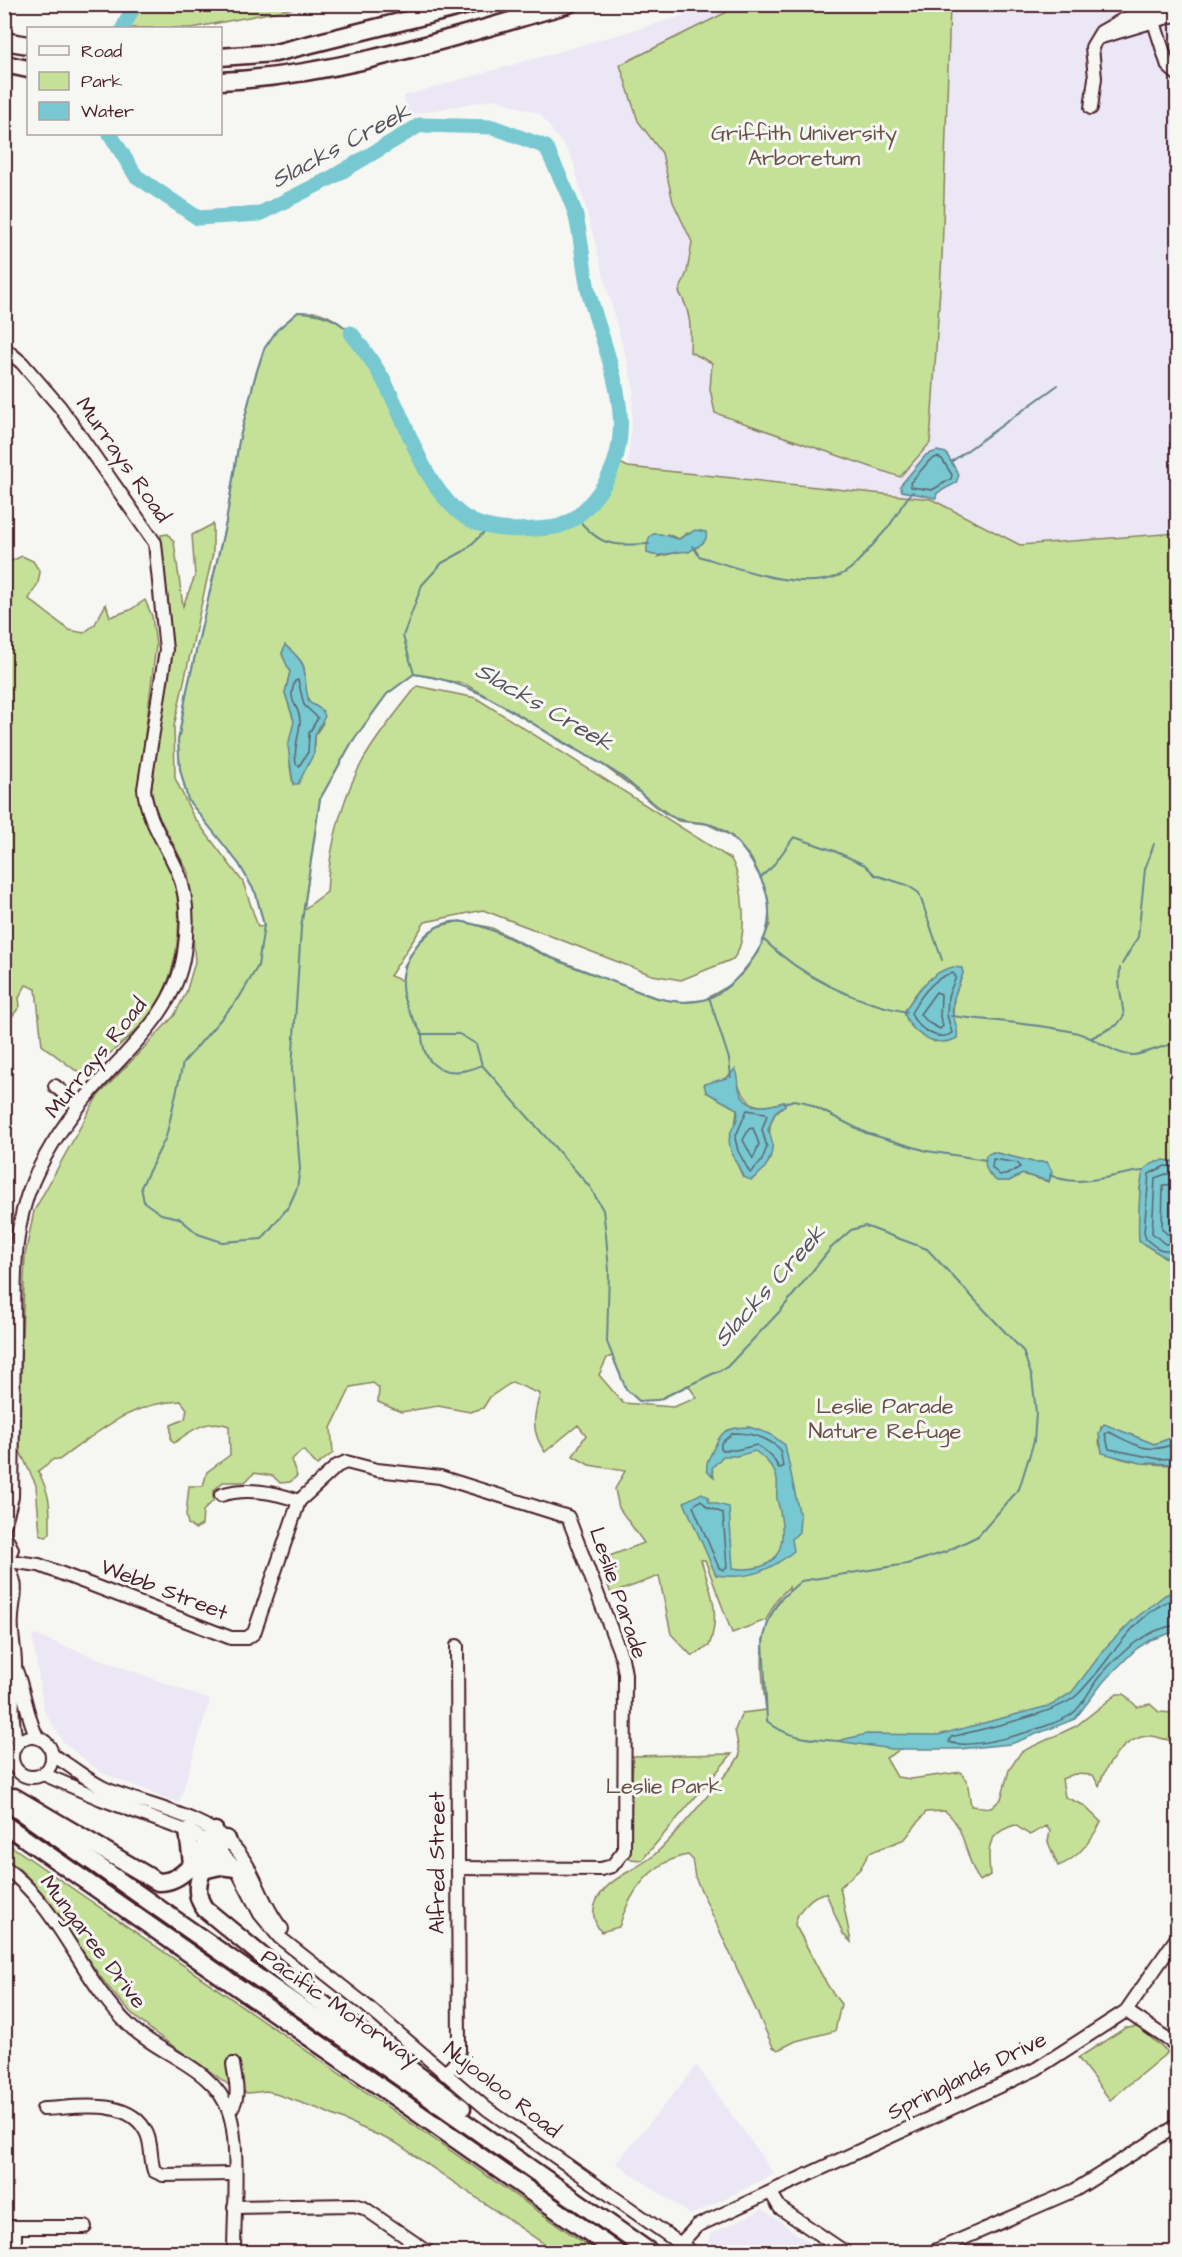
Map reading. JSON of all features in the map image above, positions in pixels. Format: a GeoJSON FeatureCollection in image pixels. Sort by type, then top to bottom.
{"type":"FeatureCollection","features":[{"type":"Feature","properties":{"kind":"highway"},"geometry":{"type":"LineString","coordinates":[[222,57],[275,53],[472,4]]}},
{"type":"Feature","properties":{"kind":"highway"},"geometry":{"type":"LineString","coordinates":[[222,81],[294,74],[334,67],[569,4]]}},
{"type":"Feature","properties":{"kind":"highway"},"geometry":{"type":"LineString","coordinates":[[4,41],[27,45]]}},
{"type":"Feature","properties":{"kind":"highway"},"geometry":{"type":"LineString","coordinates":[[4,64],[27,69]]}},
{"type":"Feature","properties":{"kind":"highway"},"geometry":{"type":"LineString","coordinates":[[4,1796],[20,1798],[155,1881],[166,1882],[198,1866],[216,1840]]}},
{"type":"Feature","properties":{"kind":"highway","name":"Pacific Motorway"},"geometry":{"type":"LineString","coordinates":[[4,1800],[650,2253]]}},
{"type":"Feature","properties":{"kind":"highway","name":"Pacific Motorway"},"geometry":{"type":"LineString","coordinates":[[4,1824],[617,2253]]}},
{"type":"Feature","properties":{"kind":"highway"},"geometry":{"type":"LineString","coordinates":[[188,1831],[198,1866],[197,1892],[205,1909],[291,1980],[481,2122],[489,2140]]}},
{"type":"Feature","properties":{"kind":"highway"},"geometry":{"type":"LineString","coordinates":[[198,1866],[236,1868]]}},
{"type":"Feature","properties":{"kind":"street"},"geometry":{"type":"LineString","coordinates":[[1091,108],[1095,78],[1091,53],[1093,42],[1108,26],[1126,18],[1177,4]]}},
{"type":"Feature","properties":{"kind":"street"},"geometry":{"type":"LineString","coordinates":[[1098,38],[1153,19],[1178,14]]}},
{"type":"Feature","properties":{"kind":"street"},"geometry":{"type":"LineString","coordinates":[[1153,19],[1168,66],[1178,75]]}},
{"type":"Feature","properties":{"kind":"street","name":"Murrays Road"},"geometry":{"type":"LineString","coordinates":[[4,1526],[12,1497],[15,1253],[32,1182],[80,1106],[165,1008],[184,956],[187,928],[179,874],[148,812],[144,789],[167,637],[158,555],[151,534],[60,406],[22,363],[5,349]]}},
{"type":"Feature","properties":{"kind":"street"},"geometry":{"type":"LineString","coordinates":[[56,1086],[80,1106]]}},
{"type":"Feature","properties":{"kind":"street","name":"Webb Street"},"geometry":{"type":"LineString","coordinates":[[6,1563],[39,1565],[231,1638],[247,1638],[254,1634],[299,1501],[337,1466],[346,1462],[377,1470]]}},
{"type":"Feature","properties":{"kind":"street","name":"Leslie Parade"},"geometry":{"type":"LineString","coordinates":[[377,1470],[440,1477],[568,1517],[622,1658],[625,1674],[626,1841],[619,1861],[601,1869],[458,1868]]}},
{"type":"Feature","properties":{"kind":"street"},"geometry":{"type":"LineString","coordinates":[[221,1495],[240,1490],[284,1496],[299,1501]]}},
{"type":"Feature","properties":{"kind":"street"},"geometry":{"type":"LineString","coordinates":[[4,1534],[12,1549],[6,1563],[13,1575],[16,1599],[12,1616],[15,1668],[11,1685],[10,1768],[32,1778],[43,1774],[50,1765],[52,1755]]}},
{"type":"Feature","properties":{"kind":"street"},"geometry":{"type":"LineString","coordinates":[[4,1600],[12,1616]]}},
{"type":"Feature","properties":{"kind":"street","name":"Alfred Street"},"geometry":{"type":"LineString","coordinates":[[445,2074],[455,2063],[459,2051],[457,1646]]}},
{"type":"Feature","properties":{"kind":"street"},"geometry":{"type":"LineString","coordinates":[[15,1668],[22,1684],[28,1717],[37,1737],[47,1744],[52,1755],[100,1786],[216,1840],[245,1861],[268,1911],[296,1950]]}},
{"type":"Feature","properties":{"kind":"street"},"geometry":{"type":"LineString","coordinates":[[11,1746],[26,1737],[37,1737]]}},
{"type":"Feature","properties":{"kind":"street"},"geometry":{"type":"LineString","coordinates":[[43,1774],[101,1800],[216,1840],[236,1868],[265,1922],[296,1950]]}},
{"type":"Feature","properties":{"kind":"street","name":"Mungaree Drive"},"geometry":{"type":"LineString","coordinates":[[4,1867],[42,1904],[114,2009],[140,2034],[207,2078],[215,2086],[229,2111]]}},
{"type":"Feature","properties":{"kind":"street","name":"Springlands Drive"},"geometry":{"type":"LineString","coordinates":[[680,2244],[697,2226],[1036,2068],[1126,2011],[1178,1936]]}},
{"type":"Feature","properties":{"kind":"street","name":"Nujooloo Road"},"geometry":{"type":"LineString","coordinates":[[296,1950],[363,2002],[503,2121],[692,2253]]}},
{"type":"Feature","properties":{"kind":"street"},"geometry":{"type":"LineString","coordinates":[[1126,2011],[1178,2046]]}},
{"type":"Feature","properties":{"kind":"street"},"geometry":{"type":"LineString","coordinates":[[233,2064],[237,2097],[236,2103],[229,2111],[233,2128],[234,2253]]}},
{"type":"Feature","properties":{"kind":"street"},"geometry":{"type":"LineString","coordinates":[[43,2109],[116,2108],[129,2113],[147,2133],[154,2171],[163,2175],[234,2174]]}},
{"type":"Feature","properties":{"kind":"street"},"geometry":{"type":"LineString","coordinates":[[932,2253],[1075,2190],[1178,2125]]}},
{"type":"Feature","properties":{"kind":"street"},"geometry":{"type":"LineString","coordinates":[[771,2193],[780,2208],[845,2253]]}},
{"type":"Feature","properties":{"kind":"street"},"geometry":{"type":"LineString","coordinates":[[234,2207],[354,2205],[364,2208],[428,2253]]}},
{"type":"Feature","properties":{"kind":"street"},"geometry":{"type":"LineString","coordinates":[[15,2253],[10,2227],[85,2227]]}},
{"type":"Feature","properties":{"kind":"shaded area"},"geometry":{"type":"Polygon","coordinates":[[[721,5],[1177,5],[1177,533],[1020,545],[931,499],[628,467],[634,388],[572,157],[540,114],[495,99],[407,115],[404,96],[721,5]]]}},
{"type":"Feature","properties":{"kind":"shaded area"},"geometry":{"type":"Polygon","coordinates":[[[32,1634],[210,1700],[179,1803],[102,1773],[64,1743],[44,1711],[32,1634]]]}},
{"type":"Feature","properties":{"kind":"shaded area"},"geometry":{"type":"Polygon","coordinates":[[[697,2066],[774,2174],[691,2215],[616,2163],[697,2066]]]}},
{"type":"Feature","properties":{"kind":"shaded area"},"geometry":{"type":"Polygon","coordinates":[[[763,2209],[822,2252],[725,2252],[709,2242],[711,2234],[763,2209]]]}},
{"type":"Feature","properties":{"kind":"green space"},"geometry":{"type":"Polygon","coordinates":[[[135,4],[310,5],[197,27],[124,27],[135,4]]]}},
{"type":"Feature","properties":{"kind":"green space","name":"Griffith University Arboretum"},"geometry":{"type":"Polygon","coordinates":[[[741,5],[950,5],[942,256],[930,443],[900,477],[715,413],[710,389],[712,363],[690,352],[689,320],[686,306],[679,292],[687,272],[692,242],[673,202],[662,153],[638,121],[620,65],[741,5]]]}},
{"type":"Feature","properties":{"kind":"green space","name":"Leslie Parade Nature Refuge"},"geometry":{"type":"Polygon","coordinates":[[[298,312],[320,313],[344,327],[362,347],[381,377],[426,470],[444,496],[468,516],[499,528],[540,529],[567,522],[578,515],[596,497],[616,461],[628,467],[931,499],[1020,545],[1177,533],[1177,1162],[1156,1162],[1140,1187],[1139,1241],[1166,1258],[1177,1252],[1177,1436],[1154,1444],[1124,1432],[1101,1427],[1099,1442],[1105,1451],[1113,1456],[1148,1463],[1177,1464],[1177,1614],[1154,1624],[1070,1709],[916,1740],[886,1758],[897,1777],[911,1779],[961,1772],[967,1780],[971,1806],[991,1808],[1001,1799],[1009,1770],[1021,1752],[1076,1726],[1117,1694],[1124,1694],[1137,1707],[1150,1704],[1159,1712],[1173,1713],[1177,1708],[1177,1739],[1150,1736],[1132,1741],[1111,1761],[1099,1786],[1093,1775],[1074,1774],[1062,1779],[1065,1797],[1083,1805],[1101,1822],[1083,1849],[1072,1859],[1058,1866],[1048,1842],[1050,1831],[1046,1826],[1030,1835],[1015,1825],[994,1837],[989,1849],[990,1875],[980,1881],[971,1863],[962,1835],[945,1811],[926,1812],[905,1839],[869,1853],[860,1869],[840,1887],[851,1942],[843,1934],[826,1893],[806,1904],[798,1915],[795,1925],[822,1976],[841,2004],[835,2031],[796,2041],[778,2050],[773,2047],[695,1877],[692,1859],[688,1855],[663,1864],[643,1880],[629,1902],[619,1927],[601,1932],[596,1924],[594,1912],[598,1898],[603,1891],[653,1856],[684,1824],[740,1755],[735,1730],[742,1713],[766,1710],[762,1663],[765,1631],[770,1617],[778,1603],[789,1591],[789,1587],[777,1599],[766,1620],[732,1633],[705,1560],[701,1560],[713,1603],[713,1634],[709,1646],[692,1656],[671,1634],[659,1576],[611,1594],[599,1560],[644,1543],[619,1508],[615,1489],[625,1471],[589,1465],[573,1456],[586,1435],[578,1425],[545,1452],[535,1431],[536,1410],[540,1394],[512,1382],[490,1397],[483,1408],[470,1412],[438,1406],[401,1412],[378,1402],[379,1388],[373,1383],[351,1387],[331,1428],[333,1453],[317,1465],[303,1450],[291,1460],[297,1476],[290,1482],[280,1483],[273,1476],[254,1473],[245,1482],[223,1482],[213,1491],[213,1501],[203,1511],[202,1525],[195,1529],[188,1524],[186,1515],[189,1486],[203,1486],[207,1472],[230,1455],[229,1426],[207,1424],[174,1443],[171,1440],[171,1425],[185,1419],[187,1409],[181,1401],[146,1407],[116,1420],[59,1460],[54,1459],[38,1471],[48,1494],[50,1515],[50,1533],[46,1537],[40,1534],[36,1485],[18,1447],[25,1255],[34,1211],[97,1097],[174,1016],[186,993],[195,962],[188,872],[158,815],[151,793],[172,639],[161,535],[168,534],[174,542],[183,606],[195,576],[192,535],[213,524],[213,553],[174,726],[175,778],[193,816],[243,882],[258,927],[264,926],[256,894],[239,864],[188,800],[180,769],[178,741],[187,690],[226,522],[239,441],[264,349],[277,330],[298,312]],[[687,533],[679,539],[667,534],[658,557],[698,547],[687,533]],[[285,645],[282,654],[290,672],[285,693],[294,721],[290,766],[293,784],[315,746],[315,735],[323,723],[308,699],[304,682],[304,667],[285,645]],[[414,674],[387,694],[352,742],[320,799],[304,909],[327,892],[331,856],[345,799],[361,764],[381,733],[417,686],[476,698],[731,859],[739,881],[743,909],[742,938],[733,959],[681,980],[652,975],[483,910],[425,922],[390,976],[403,981],[404,966],[418,944],[436,927],[460,921],[492,928],[548,956],[655,998],[680,1002],[704,1000],[730,985],[744,972],[758,952],[770,924],[768,898],[751,858],[732,836],[707,824],[678,821],[600,763],[465,684],[414,674]],[[963,973],[941,976],[927,982],[916,993],[904,1012],[913,1026],[935,1042],[953,1016],[954,997],[963,973]],[[731,1074],[706,1092],[737,1109],[732,1153],[743,1177],[756,1177],[770,1160],[770,1130],[773,1117],[785,1105],[784,1102],[763,1106],[750,1102],[731,1074]],[[993,1152],[989,1175],[997,1181],[1009,1181],[1022,1174],[1049,1182],[1051,1176],[1047,1162],[1033,1162],[993,1152]],[[612,1356],[607,1358],[599,1375],[623,1403],[673,1407],[697,1398],[688,1385],[658,1400],[639,1401],[626,1389],[612,1356]]]}},
{"type":"Feature","properties":{"kind":"green space"},"geometry":{"type":"Polygon","coordinates":[[[22,556],[33,561],[40,572],[38,583],[29,599],[69,630],[84,633],[95,624],[106,604],[110,617],[130,610],[145,600],[152,616],[156,645],[138,793],[144,814],[172,873],[178,911],[176,950],[165,988],[145,1021],[87,1073],[75,1070],[42,1045],[36,989],[26,985],[19,998],[20,1006],[5,1026],[4,559],[7,563],[22,556]]]}},
{"type":"Feature","properties":{"kind":"green space","name":"Leslie Park"},"geometry":{"type":"Polygon","coordinates":[[[732,1754],[642,1860],[630,1859],[633,1756],[732,1754]]]}},
{"type":"Feature","properties":{"kind":"green space"},"geometry":{"type":"Polygon","coordinates":[[[4,1841],[597,2252],[556,2252],[396,2143],[319,2109],[267,2091],[247,2093],[231,2087],[144,2025],[119,2000],[40,1890],[5,1857],[4,1841]]]}},
{"type":"Feature","properties":{"kind":"green space"},"geometry":{"type":"Polygon","coordinates":[[[1138,2027],[1168,2052],[1110,2100],[1078,2058],[1125,2028],[1138,2027]]]}},
{"type":"Feature","properties":{"kind":"water"},"geometry":{"type":"Polygon","coordinates":[[[937,451],[946,453],[959,475],[956,483],[937,493],[936,498],[902,491],[900,486],[926,455],[937,451]]]}},
{"type":"Feature","properties":{"kind":"water"},"geometry":{"type":"Polygon","coordinates":[[[695,530],[706,532],[706,539],[689,552],[662,555],[647,553],[647,544],[652,535],[661,534],[679,539],[695,530]]]}},
{"type":"Feature","properties":{"kind":"water"},"geometry":{"type":"Polygon","coordinates":[[[285,645],[303,666],[309,702],[322,710],[325,716],[315,735],[314,753],[298,784],[293,784],[288,746],[294,721],[285,693],[290,672],[282,654],[285,645]]]}},
{"type":"Feature","properties":{"kind":"water"},"geometry":{"type":"Polygon","coordinates":[[[953,967],[962,968],[963,973],[952,1010],[957,1038],[941,1042],[918,1033],[907,1020],[904,1012],[931,978],[953,967]]]}},
{"type":"Feature","properties":{"kind":"water"},"geometry":{"type":"Polygon","coordinates":[[[735,1069],[739,1088],[746,1101],[757,1106],[784,1102],[785,1105],[775,1112],[768,1130],[772,1144],[770,1158],[763,1170],[751,1180],[743,1177],[730,1146],[729,1140],[737,1117],[737,1109],[706,1092],[704,1084],[727,1078],[735,1069]]]}},
{"type":"Feature","properties":{"kind":"water"},"geometry":{"type":"Polygon","coordinates":[[[993,1152],[1033,1162],[1047,1162],[1052,1171],[1049,1181],[1022,1174],[1009,1181],[997,1181],[989,1173],[985,1164],[986,1155],[993,1152]]]}},
{"type":"Feature","properties":{"kind":"water"},"geometry":{"type":"Polygon","coordinates":[[[1164,1160],[1178,1162],[1177,1252],[1166,1258],[1139,1241],[1142,1175],[1145,1168],[1164,1160]]]}},
{"type":"Feature","properties":{"kind":"water"},"geometry":{"type":"Polygon","coordinates":[[[1104,1424],[1154,1444],[1177,1436],[1177,1464],[1141,1463],[1102,1453],[1099,1433],[1104,1424]]]}},
{"type":"Feature","properties":{"kind":"water"},"geometry":{"type":"Polygon","coordinates":[[[749,1427],[770,1434],[785,1445],[800,1517],[799,1532],[792,1539],[794,1551],[767,1569],[748,1575],[716,1575],[684,1502],[702,1493],[708,1497],[709,1502],[729,1507],[733,1568],[750,1569],[763,1566],[773,1560],[782,1540],[777,1480],[772,1467],[766,1460],[755,1451],[737,1456],[723,1456],[712,1468],[714,1477],[707,1471],[708,1459],[721,1435],[734,1428],[749,1427]]]}},
{"type":"Feature","properties":{"kind":"water"},"geometry":{"type":"Polygon","coordinates":[[[1177,1590],[1177,1631],[1150,1640],[1136,1649],[1104,1681],[1075,1719],[1011,1744],[959,1749],[892,1749],[837,1741],[867,1734],[938,1735],[1052,1705],[1072,1692],[1107,1646],[1132,1621],[1165,1595],[1177,1590]]]}},
{"type":"Feature","properties":{"kind":"waterway","name":"Slacks Creek"},"geometry":{"type":"LineString","coordinates":[[124,27],[135,4]]}},
{"type":"Feature","properties":{"kind":"waterway","name":"Slacks Creek"},"geometry":{"type":"LineString","coordinates":[[111,135],[136,176],[198,218],[259,214],[331,178],[420,125],[493,127],[546,147],[575,213],[589,294],[613,373],[618,399],[620,425],[618,451],[609,476],[584,510],[574,519],[562,525],[513,530],[489,527],[467,518],[457,511],[435,485],[418,455],[382,377],[351,333]]}},
{"type":"Feature","properties":{"kind":"waterway","name":"Slacks Creek"},"geometry":{"type":"LineString","coordinates":[[351,333],[339,323],[326,317],[298,312],[277,330],[264,349],[239,441],[226,522],[187,690],[178,741],[180,769],[188,800],[239,864],[256,894],[264,925],[258,966],[239,998],[183,1063],[166,1137],[141,1187],[144,1202],[161,1214],[179,1218],[198,1234],[222,1242],[262,1239],[289,1206],[297,1188],[300,1169],[292,1068],[301,928],[320,799],[352,742],[387,694],[414,674],[456,684],[494,700],[612,770],[670,816],[680,820],[713,825],[730,835],[744,850],[764,885],[769,917],[764,937],[754,957],[732,983],[718,994],[693,1002],[672,1001],[651,996],[549,957],[497,932],[464,922],[440,925],[421,940],[407,962],[403,974],[402,992],[422,1034],[459,1034],[476,1044],[482,1065],[590,1187],[603,1210],[606,1235],[609,1271],[607,1342],[626,1389],[639,1401],[658,1400],[727,1367],[781,1310],[831,1248],[851,1230],[865,1226],[927,1249],[1023,1351],[1032,1377],[1036,1413],[1034,1441],[1019,1489],[978,1536],[945,1552],[907,1564],[801,1581],[779,1600],[769,1619],[763,1640],[767,1721],[792,1735],[838,1741]]}},
{"type":"Feature","properties":{"kind":"waterway"},"geometry":{"type":"LineString","coordinates":[[951,462],[1058,385]]}},
{"type":"Feature","properties":{"kind":"waterway"},"geometry":{"type":"LineString","coordinates":[[693,546],[699,556],[775,578],[817,581],[835,577],[850,569],[863,557],[913,492]]}},
{"type":"Feature","properties":{"kind":"waterway"},"geometry":{"type":"LineString","coordinates":[[576,517],[593,534],[608,542],[625,545],[649,544]]}},
{"type":"Feature","properties":{"kind":"waterway"},"geometry":{"type":"LineString","coordinates":[[414,674],[403,636],[422,585],[442,563],[464,551],[490,527]]}},
{"type":"Feature","properties":{"kind":"waterway"},"geometry":{"type":"LineString","coordinates":[[761,877],[772,867],[794,837],[832,850],[865,865],[875,875],[907,885],[919,893],[942,960]]}},
{"type":"Feature","properties":{"kind":"waterway"},"geometry":{"type":"LineString","coordinates":[[1122,964],[1138,937],[1145,869],[1154,844]]}},
{"type":"Feature","properties":{"kind":"waterway"},"geometry":{"type":"LineString","coordinates":[[764,940],[795,965],[830,986],[868,1002],[907,1012]]}},
{"type":"Feature","properties":{"kind":"waterway"},"geometry":{"type":"LineString","coordinates":[[1091,1038],[1117,1025],[1124,1016],[1119,983],[1120,968]]}},
{"type":"Feature","properties":{"kind":"waterway"},"geometry":{"type":"LineString","coordinates":[[709,997],[729,1059],[731,1077]]}},
{"type":"Feature","properties":{"kind":"waterway"},"geometry":{"type":"LineString","coordinates":[[951,1016],[1028,1024],[1074,1032],[1118,1052],[1133,1055],[1178,1043]]}},
{"type":"Feature","properties":{"kind":"waterway"},"geometry":{"type":"LineString","coordinates":[[422,1034],[427,1056],[440,1069],[459,1071],[482,1065]]}},
{"type":"Feature","properties":{"kind":"waterway"},"geometry":{"type":"LineString","coordinates":[[784,1103],[794,1100],[805,1102],[866,1133],[927,1151],[986,1160]]}},
{"type":"Feature","properties":{"kind":"waterway"},"geometry":{"type":"LineString","coordinates":[[1050,1175],[1061,1179],[1084,1181],[1143,1171]]}}]}
